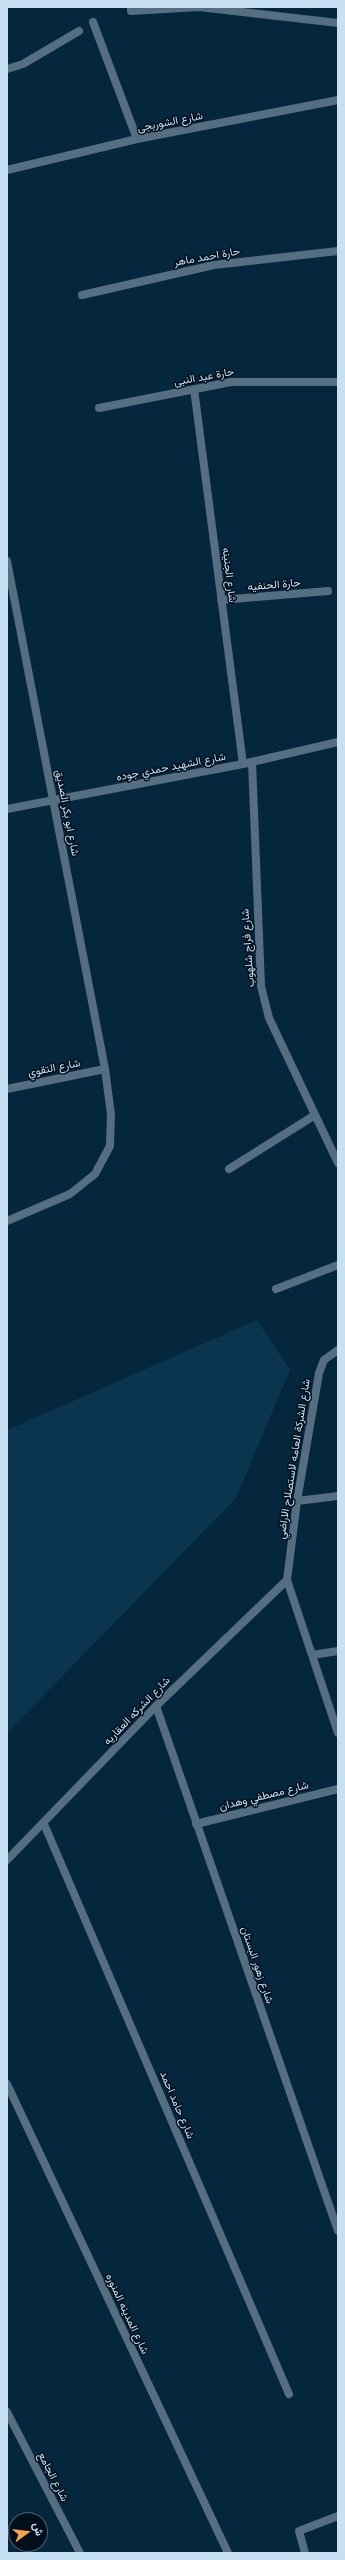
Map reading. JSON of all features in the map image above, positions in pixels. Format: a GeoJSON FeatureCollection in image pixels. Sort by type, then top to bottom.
{"type":"FeatureCollection","features":[{"type":"Feature","properties":{"kind":"street"},"geometry":{"type":"LineString","coordinates":[[131,9],[199,7],[338,23]]}},
{"type":"Feature","properties":{"kind":"street"},"geometry":{"type":"LineString","coordinates":[[93,22],[137,139]]}},
{"type":"Feature","properties":{"kind":"street"},"geometry":{"type":"LineString","coordinates":[[7,69],[23,64],[79,31]]}},
{"type":"Feature","properties":{"kind":"street","name":"شارع الشوربجى"},"geometry":{"type":"LineString","coordinates":[[7,170],[137,139],[338,100]]}},
{"type":"Feature","properties":{"kind":"street","name":"حارة احمد ماهر"},"geometry":{"type":"LineString","coordinates":[[82,295],[214,265],[338,250]]}},
{"type":"Feature","properties":{"kind":"street","name":"حارة عبد النبى"},"geometry":{"type":"LineString","coordinates":[[99,408],[231,382],[338,382]]}},
{"type":"Feature","properties":{"kind":"street","name":"شارع الجنينه"},"geometry":{"type":"LineString","coordinates":[[194,389],[242,764]]}},
{"type":"Feature","properties":{"kind":"street","name":"شارع ابو بكر الصديق"},"geometry":{"type":"LineString","coordinates":[[7,565],[105,1069],[111,1114],[110,1146],[95,1174],[70,1194],[7,1221]]}},
{"type":"Feature","properties":{"kind":"street","name":"حارة الحنفيه"},"geometry":{"type":"LineString","coordinates":[[221,600],[328,591]]}},
{"type":"Feature","properties":{"kind":"street","name":"شارع الشهيد حمدي جوده"},"geometry":{"type":"LineString","coordinates":[[7,809],[252,762],[338,742]]}},
{"type":"Feature","properties":{"kind":"street","name":"شارع فراج شلهوب"},"geometry":{"type":"LineString","coordinates":[[252,762],[261,986],[269,1018],[338,1163]]}},
{"type":"Feature","properties":{"kind":"street","name":"شارع التقوي"},"geometry":{"type":"LineString","coordinates":[[7,1089],[105,1069]]}},
{"type":"Feature","properties":{"kind":"street"},"geometry":{"type":"LineString","coordinates":[[229,1169],[315,1115]]}},
{"type":"Feature","properties":{"kind":"street"},"geometry":{"type":"LineString","coordinates":[[276,1289],[338,1266]]}},
{"type":"Feature","properties":{"kind":"street","name":"شارع الشركة العامه لاستصلاح الاراضي"},"geometry":{"type":"LineString","coordinates":[[287,1580],[297,1501],[319,1372],[324,1360],[338,1350]]}},
{"type":"Feature","properties":{"kind":"street"},"geometry":{"type":"LineString","coordinates":[[297,1501],[338,1496]]}},
{"type":"Feature","properties":{"kind":"street"},"geometry":{"type":"LineString","coordinates":[[287,1580],[338,1732]]}},
{"type":"Feature","properties":{"kind":"street","name":"شارع الشركه العقاريه"},"geometry":{"type":"LineString","coordinates":[[7,1860],[44,1824],[156,1706],[287,1580]]}},
{"type":"Feature","properties":{"kind":"street"},"geometry":{"type":"LineString","coordinates":[[312,1655],[338,1650]]}},
{"type":"Feature","properties":{"kind":"street","name":"شارع زهور البستان"},"geometry":{"type":"LineString","coordinates":[[156,1706],[338,2231]]}},
{"type":"Feature","properties":{"kind":"street","name":"شارع مصطفي وهدان"},"geometry":{"type":"LineString","coordinates":[[196,1824],[338,1789]]}},
{"type":"Feature","properties":{"kind":"street","name":"شارع حامد احمد"},"geometry":{"type":"LineString","coordinates":[[44,1824],[289,2394]]}},
{"type":"Feature","properties":{"kind":"street","name":"شارع المدينه المنوره"},"geometry":{"type":"LineString","coordinates":[[7,2084],[228,2553]]}},
{"type":"Feature","properties":{"kind":"street","name":"شارع الجامع"},"geometry":{"type":"LineString","coordinates":[[7,2412],[80,2553]]}},
{"type":"Feature","properties":{"kind":"street"},"geometry":{"type":"LineString","coordinates":[[305,2553],[299,2531],[338,2516]]}},
{"type":"Feature","properties":{"kind":"shaded area"},"geometry":{"type":"Polygon","coordinates":[[[257,1320],[290,1370],[236,1498],[7,1733],[7,1430],[257,1320]]]}}]}
